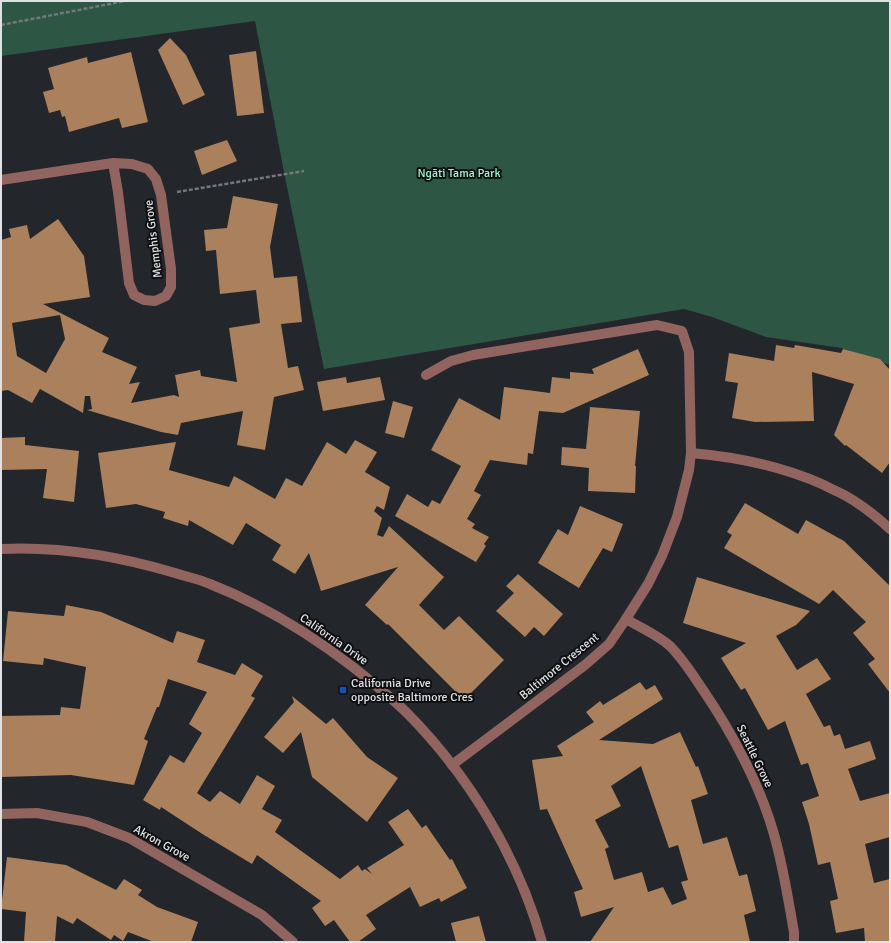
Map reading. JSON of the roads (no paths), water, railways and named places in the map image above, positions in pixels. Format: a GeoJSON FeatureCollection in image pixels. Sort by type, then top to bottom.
{"type":"FeatureCollection","features":[{"type":"Feature","properties":{"kind":"street","name":"Memphis Grove"},"geometry":{"type":"LineString","coordinates":[[1,180],[113,163],[132,164],[148,169],[156,179],[161,195],[171,269],[171,287],[166,296],[155,301],[144,300],[134,295],[129,283],[113,163]]}},
{"type":"Feature","properties":{"kind":"street","name":"Baltimore Crescent"},"geometry":{"type":"LineString","coordinates":[[426,375],[451,361],[473,355],[657,325],[682,331],[689,352],[691,453],[689,470],[677,517],[662,556],[648,584],[609,644],[585,665],[452,765]]}},
{"type":"Feature","properties":{"kind":"street"},"geometry":{"type":"LineString","coordinates":[[691,453],[740,459],[789,471],[845,495],[879,519],[890,529]]}},
{"type":"Feature","properties":{"kind":"street","name":"California Drive"},"geometry":{"type":"LineString","coordinates":[[1,549],[24,548],[89,553],[119,558],[154,567],[210,584],[241,598],[279,617],[326,646],[377,686],[408,713],[452,765],[484,812],[513,862],[535,916],[542,942]]}},
{"type":"Feature","properties":{"kind":"street","name":"Seattle Grove"},"geometry":{"type":"LineString","coordinates":[[626,620],[670,646],[683,661],[716,710],[742,757],[760,794],[773,831],[783,873],[794,932],[794,942]]}},
{"type":"Feature","properties":{"kind":"street","name":"Akron Grove"},"geometry":{"type":"LineString","coordinates":[[1,814],[37,813],[87,822],[129,838],[262,914],[293,942]]}},
{"type":"Feature","properties":{"kind":"place","name":"California Drive opposite Baltimore Cres"},"geometry":{"type":"Point","coordinates":[343,690]}},
{"type":"Feature","properties":{"kind":"park label","name":"Ngāti Tama Park"},"geometry":{"type":"Point","coordinates":[459,173]}}]}
